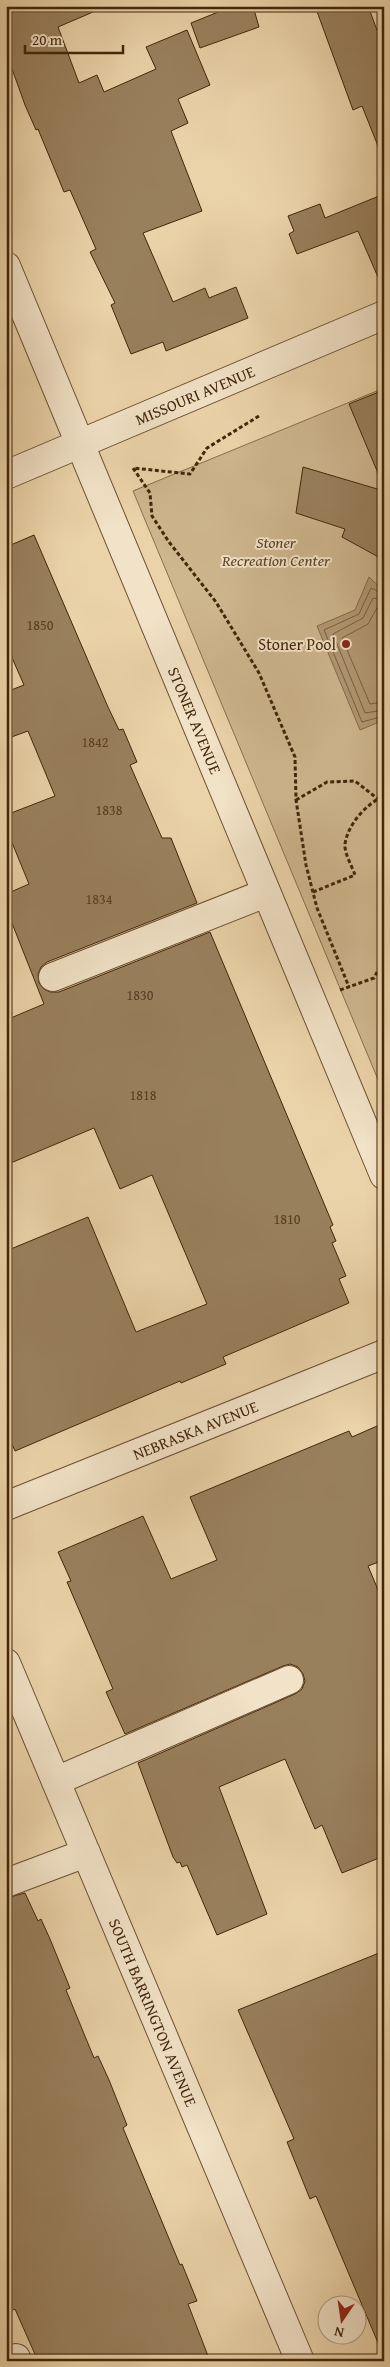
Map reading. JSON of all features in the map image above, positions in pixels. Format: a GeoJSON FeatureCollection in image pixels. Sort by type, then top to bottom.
{"type":"FeatureCollection","features":[{"type":"Feature","properties":{"kind":"street","name":"STONER AVENUE"},"geometry":{"type":"LineString","coordinates":[[6,266],[384,1175]]}},
{"type":"Feature","properties":{"kind":"street","name":"MISSOURI AVENUE"},"geometry":{"type":"LineString","coordinates":[[6,475],[384,315]]}},
{"type":"Feature","properties":{"kind":"street"},"geometry":{"type":"LineString","coordinates":[[53,977],[266,893]]}},
{"type":"Feature","properties":{"kind":"street","name":"NEBRASKA AVENUE"},"geometry":{"type":"LineString","coordinates":[[6,1506],[384,1354]]}},
{"type":"Feature","properties":{"kind":"street","name":"SOUTH BARRINGTON AVENUE"},"geometry":{"type":"LineString","coordinates":[[6,1663],[300,2361]]}},
{"type":"Feature","properties":{"kind":"street"},"geometry":{"type":"LineString","coordinates":[[56,1781],[289,1680]]}},
{"type":"Feature","properties":{"kind":"street"},"geometry":{"type":"LineString","coordinates":[[6,1883],[86,1853]]}},
{"type":"Feature","properties":{"kind":"path"},"geometry":{"type":"LineString","coordinates":[[259,416],[207,448],[190,474],[133,468],[150,493],[152,516],[169,542],[216,602],[259,672],[295,757],[296,800],[306,864],[317,908],[348,987]]}},
{"type":"Feature","properties":{"kind":"path"},"geometry":{"type":"LineString","coordinates":[[296,800],[327,782],[355,781],[378,799]]}},
{"type":"Feature","properties":{"kind":"path"},"geometry":{"type":"LineString","coordinates":[[313,892],[354,875],[345,845],[355,820],[378,799],[384,796]]}},
{"type":"Feature","properties":{"kind":"path"},"geometry":{"type":"LineString","coordinates":[[312,1001],[374,978],[384,959]]}},
{"type":"Feature","properties":{"kind":"green space","name":"Stoner Recreation Center"},"geometry":{"type":"Polygon","coordinates":[[[384,388],[384,1094],[133,491],[384,388]]]}},
{"type":"Feature","properties":{"kind":"water"},"geometry":{"type":"Polygon","coordinates":[[[369,577],[384,591],[384,720],[360,730],[317,626],[355,610],[369,577]]]}},
{"type":"Feature","properties":{"kind":"building"},"geometry":{"type":"Polygon","coordinates":[[[6,6],[107,6],[58,27],[79,83],[97,75],[104,92],[156,69],[146,47],[187,30],[210,85],[178,99],[188,123],[171,131],[202,211],[143,233],[173,302],[205,288],[209,298],[236,287],[248,318],[166,351],[163,342],[131,354],[111,305],[115,303],[90,252],[96,249],[70,190],[64,192],[38,129],[36,130],[25,105],[6,52],[6,6]]]}},
{"type":"Feature","properties":{"kind":"building"},"geometry":{"type":"Polygon","coordinates":[[[233,6],[253,6],[259,27],[200,48],[191,23],[233,6]]]}},
{"type":"Feature","properties":{"kind":"building"},"geometry":{"type":"Polygon","coordinates":[[[315,6],[368,6],[377,30],[384,27],[384,156],[382,156],[362,106],[353,110],[315,6]]]}},
{"type":"Feature","properties":{"kind":"building"},"geometry":{"type":"Polygon","coordinates":[[[384,194],[384,291],[358,231],[297,254],[289,234],[294,231],[288,216],[320,204],[325,218],[384,194]]]}},
{"type":"Feature","properties":{"kind":"building"},"geometry":{"type":"Polygon","coordinates":[[[384,390],[384,485],[383,485],[349,404],[384,390]]]}},
{"type":"Feature","properties":{"kind":"building"},"geometry":{"type":"Polygon","coordinates":[[[303,467],[384,491],[384,560],[342,537],[345,529],[296,513],[303,467]]]}},
{"type":"Feature","properties":{"kind":"building"},"geometry":{"type":"Polygon","coordinates":[[[34,535],[108,707],[119,730],[123,729],[137,762],[130,765],[162,838],[171,838],[197,903],[47,962],[41,967],[38,974],[39,983],[50,992],[59,992],[210,932],[333,1225],[330,1227],[336,1241],[332,1243],[346,1276],[339,1279],[349,1303],[223,1357],[226,1364],[181,1383],[180,1381],[15,1451],[6,1430],[6,1251],[88,1217],[136,1332],[207,1304],[152,1175],[120,1189],[94,1128],[6,1165],[6,1020],[44,1004],[6,908],[6,894],[29,884],[6,828],[6,815],[55,796],[28,731],[6,739],[6,692],[24,685],[6,644],[6,547],[34,535]]]}},
{"type":"Feature","properties":{"kind":"building"},"geometry":{"type":"Polygon","coordinates":[[[384,1423],[384,1560],[368,1566],[384,1604],[384,1856],[342,1873],[322,1825],[315,1829],[285,1759],[219,1787],[267,1914],[217,1935],[187,1865],[182,1867],[180,1862],[177,1863],[173,1857],[138,1763],[295,1694],[302,1689],[305,1681],[303,1674],[298,1667],[290,1664],[283,1666],[125,1734],[106,1692],[113,1689],[67,1582],[71,1581],[58,1552],[143,1516],[171,1579],[217,1560],[190,1497],[349,1431],[352,1437],[384,1423]]]}},
{"type":"Feature","properties":{"kind":"building"},"geometry":{"type":"Polygon","coordinates":[[[25,1893],[38,1921],[41,1919],[50,1939],[70,1988],[66,1990],[94,2058],[98,2056],[109,2080],[127,2125],[123,2128],[197,2301],[188,2304],[210,2361],[38,2361],[15,2309],[6,2313],[6,1898],[25,1893]]]}},
{"type":"Feature","properties":{"kind":"building"},"geometry":{"type":"Polygon","coordinates":[[[384,1951],[384,2357],[368,2319],[368,2294],[357,2294],[316,2196],[310,2199],[287,2142],[294,2139],[238,2010],[384,1951]]]}},
{"type":"Feature","properties":{"kind":"place","name":"Stoner Pool"},"geometry":{"type":"Point","coordinates":[346,644]}}]}
